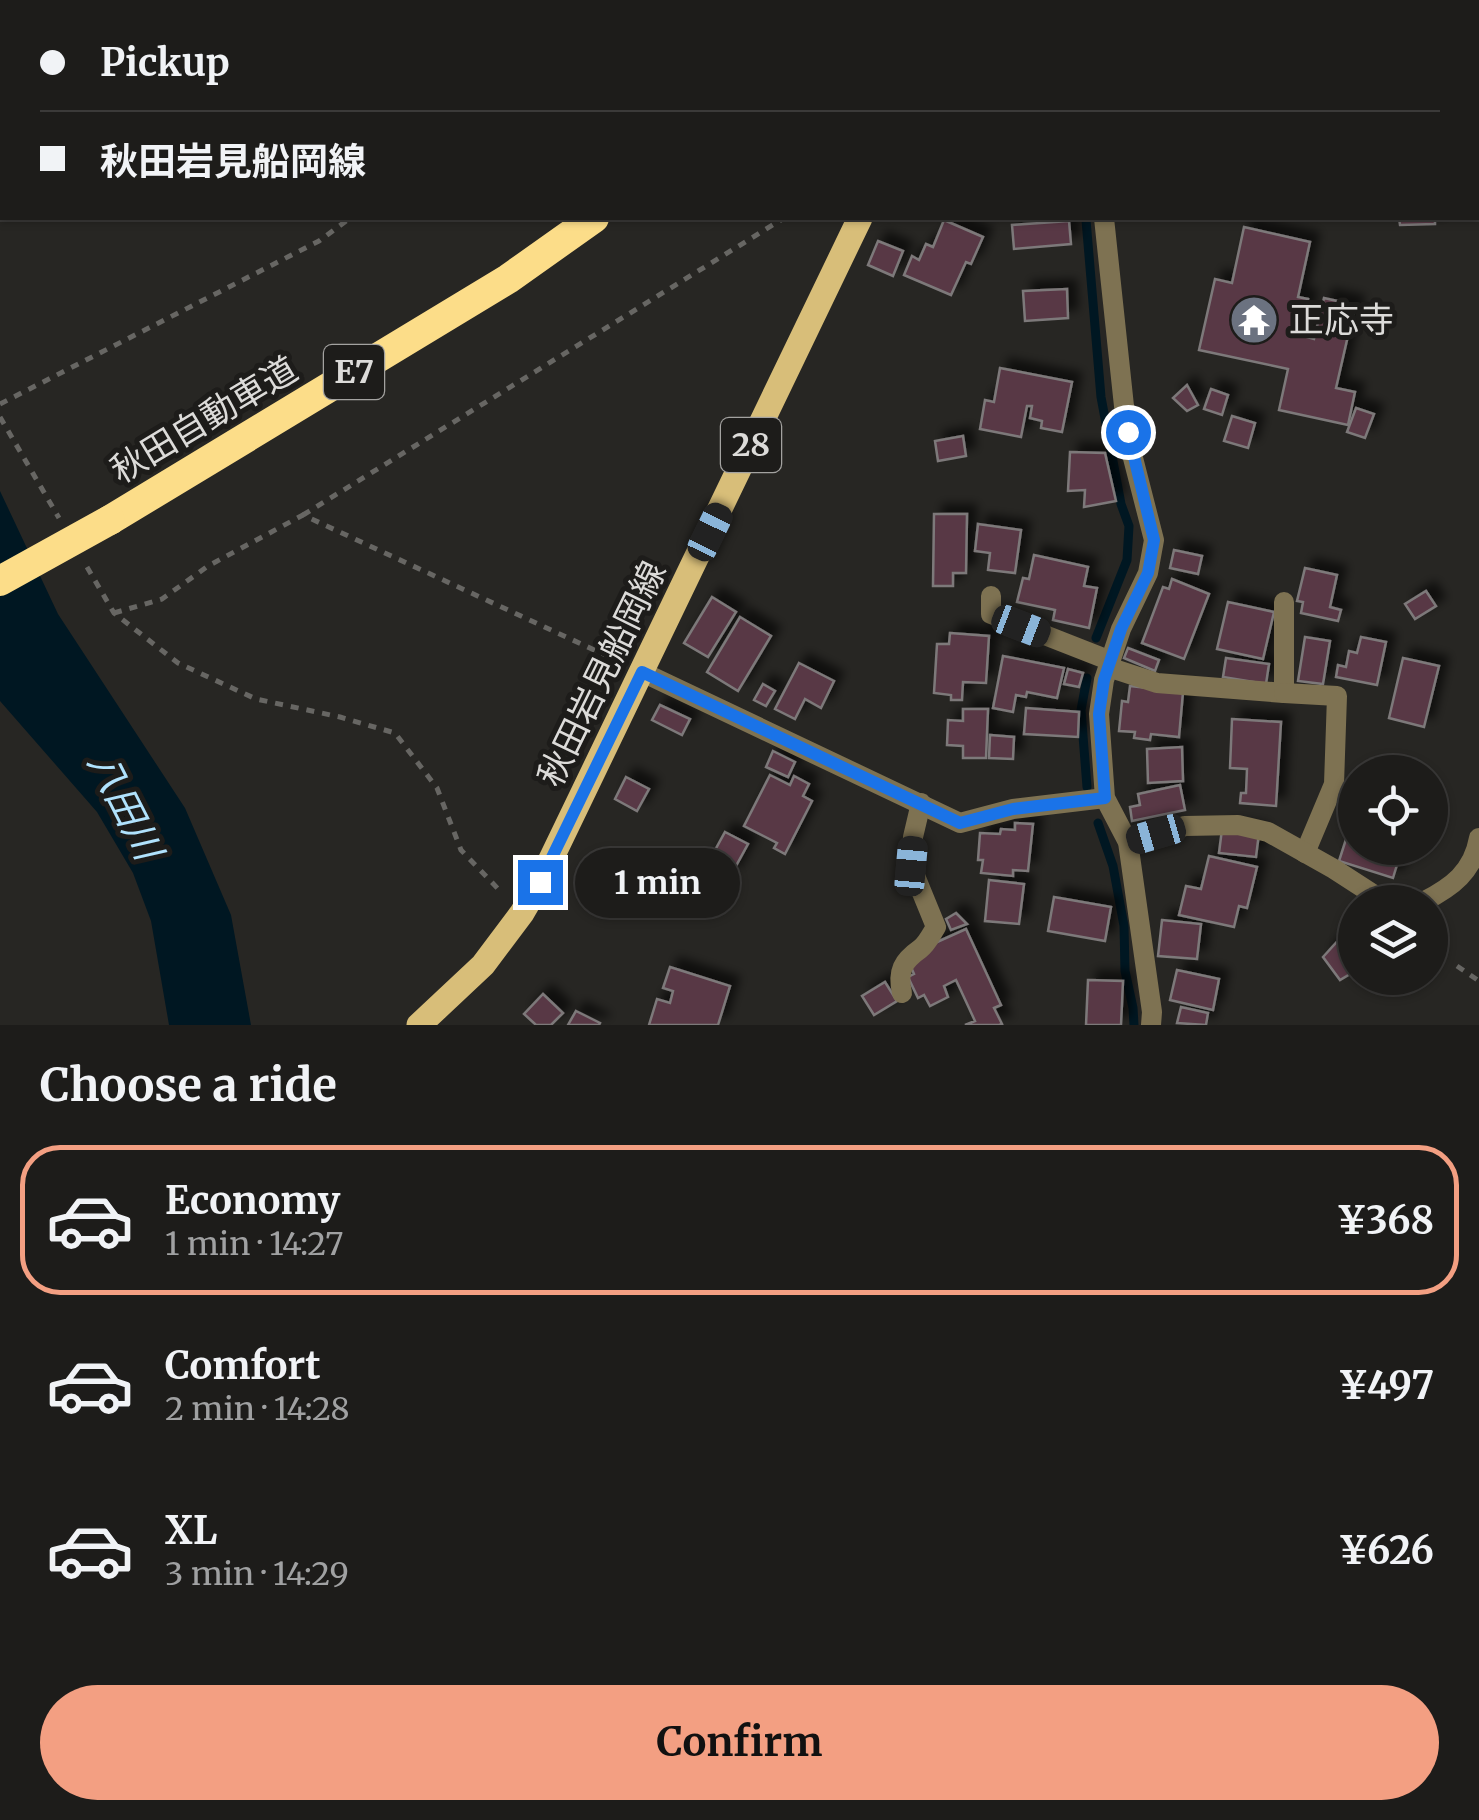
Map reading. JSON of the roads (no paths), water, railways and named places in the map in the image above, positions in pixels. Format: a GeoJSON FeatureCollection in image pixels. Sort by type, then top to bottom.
{"type":"FeatureCollection","features":[{"type":"Feature","properties":{"kind":"highway","name":"秋田自動車道"},"geometry":{"type":"LineString","coordinates":[[0,581],[110,520],[508,279],[591,220]]}},
{"type":"Feature","properties":{"kind":"main road","name":"秋田岩見船岡線"},"geometry":{"type":"LineString","coordinates":[[428,1023],[483,965],[522,914],[540,882],[859,220]]}},
{"type":"Feature","properties":{"kind":"street"},"geometry":{"type":"LineString","coordinates":[[1105,220],[1124,406],[1154,540],[1148,573],[1121,629],[1099,714],[1105,798],[1128,842],[1151,1025]]}},
{"type":"Feature","properties":{"kind":"street"},"geometry":{"type":"LineString","coordinates":[[991,596],[991,614],[1158,682],[1337,696],[1334,784],[1306,853]]}},
{"type":"Feature","properties":{"kind":"street"},"geometry":{"type":"LineString","coordinates":[[1284,602],[1284,693]]}},
{"type":"Feature","properties":{"kind":"street"},"geometry":{"type":"LineString","coordinates":[[642,672],[960,823],[1013,809],[1105,798]]}},
{"type":"Feature","properties":{"kind":"street"},"geometry":{"type":"LineString","coordinates":[[902,993],[898,979],[908,955],[924,947],[936,928],[911,866],[922,803]]}},
{"type":"Feature","properties":{"kind":"street"},"geometry":{"type":"LineString","coordinates":[[1128,842],[1185,826],[1238,825],[1268,832],[1358,885]]}},
{"type":"Feature","properties":{"kind":"street"},"geometry":{"type":"LineString","coordinates":[[1448,889],[1476,855],[1479,838]]}},
{"type":"Feature","properties":{"kind":"water","name":"八田川"},"geometry":{"type":"Polygon","coordinates":[[[0,491],[58,614],[185,808],[231,915],[251,1025],[169,1025],[151,921],[133,873],[97,812],[0,701],[0,491]]]}},
{"type":"Feature","properties":{"kind":"waterway"},"geometry":{"type":"LineString","coordinates":[[1086,220],[1101,397],[1121,504],[1129,526],[1127,560],[1096,638]]}},
{"type":"Feature","properties":{"kind":"waterway"},"geometry":{"type":"LineString","coordinates":[[1087,678],[1081,710],[1087,787]]}},
{"type":"Feature","properties":{"kind":"waterway"},"geometry":{"type":"LineString","coordinates":[[1098,823],[1113,866],[1124,926],[1125,971],[1134,1025]]}},
{"type":"Feature","properties":{"kind":"place","name":"正応寺"},"geometry":{"type":"Point","coordinates":[1254,320]}}]}
